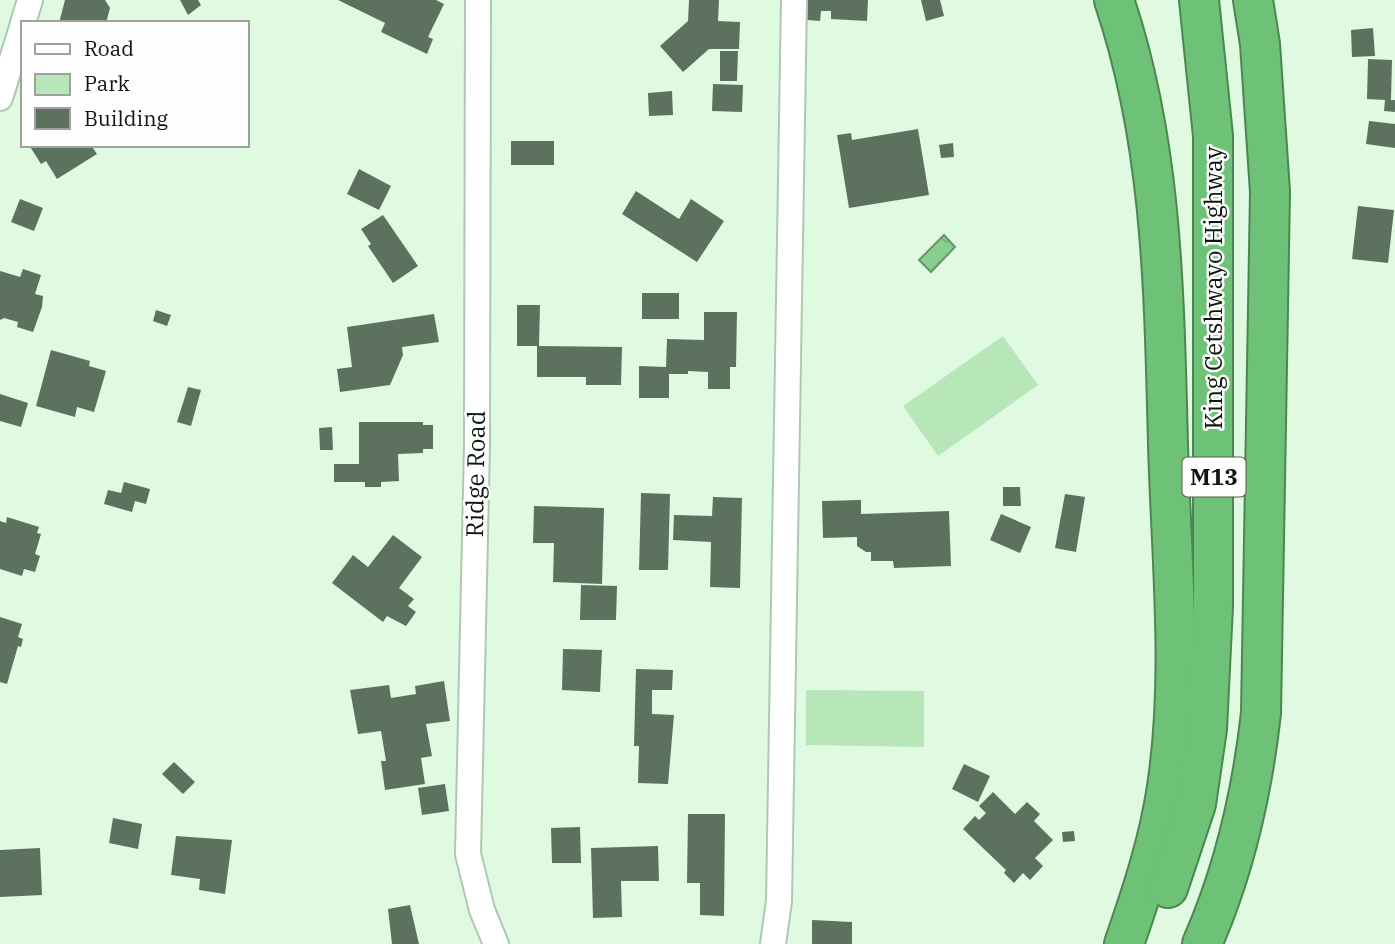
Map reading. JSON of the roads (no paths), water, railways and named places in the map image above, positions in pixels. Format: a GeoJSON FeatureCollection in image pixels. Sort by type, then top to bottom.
{"type":"FeatureCollection","features":[{"type":"Feature","properties":{"kind":"highway"},"geometry":{"type":"LineString","coordinates":[[1114,0],[1151,154],[1163,250],[1175,671],[1167,787],[1146,882],[1124,944]]}},
{"type":"Feature","properties":{"kind":"highway","name":"King Cetshwayo Highway"},"geometry":{"type":"LineString","coordinates":[[1143,944],[1172,878],[1196,804],[1207,729],[1213,607],[1214,191],[1212,122],[1199,0]]}},
{"type":"Feature","properties":{"kind":"highway","name":"M13"},"geometry":{"type":"LineString","coordinates":[[1202,944],[1234,861],[1252,786],[1261,713],[1270,192],[1260,44],[1253,0]]}},
{"type":"Feature","properties":{"kind":"street"},"geometry":{"type":"LineString","coordinates":[[24,21],[30,0]]}},
{"type":"Feature","properties":{"kind":"street","name":"Ridge Road"},"geometry":{"type":"LineString","coordinates":[[478,0],[477,445],[468,854],[482,910],[496,944]]}},
{"type":"Feature","properties":{"kind":"street"},"geometry":{"type":"LineString","coordinates":[[773,944],[779,901],[794,0]]}},
{"type":"Feature","properties":{"kind":"street"},"geometry":{"type":"LineString","coordinates":[[0,98],[21,30]]}},
{"type":"Feature","properties":{"kind":"water"},"geometry":{"type":"Polygon","coordinates":[[[944,235],[955,247],[931,272],[919,260],[944,235]]]}}]}
